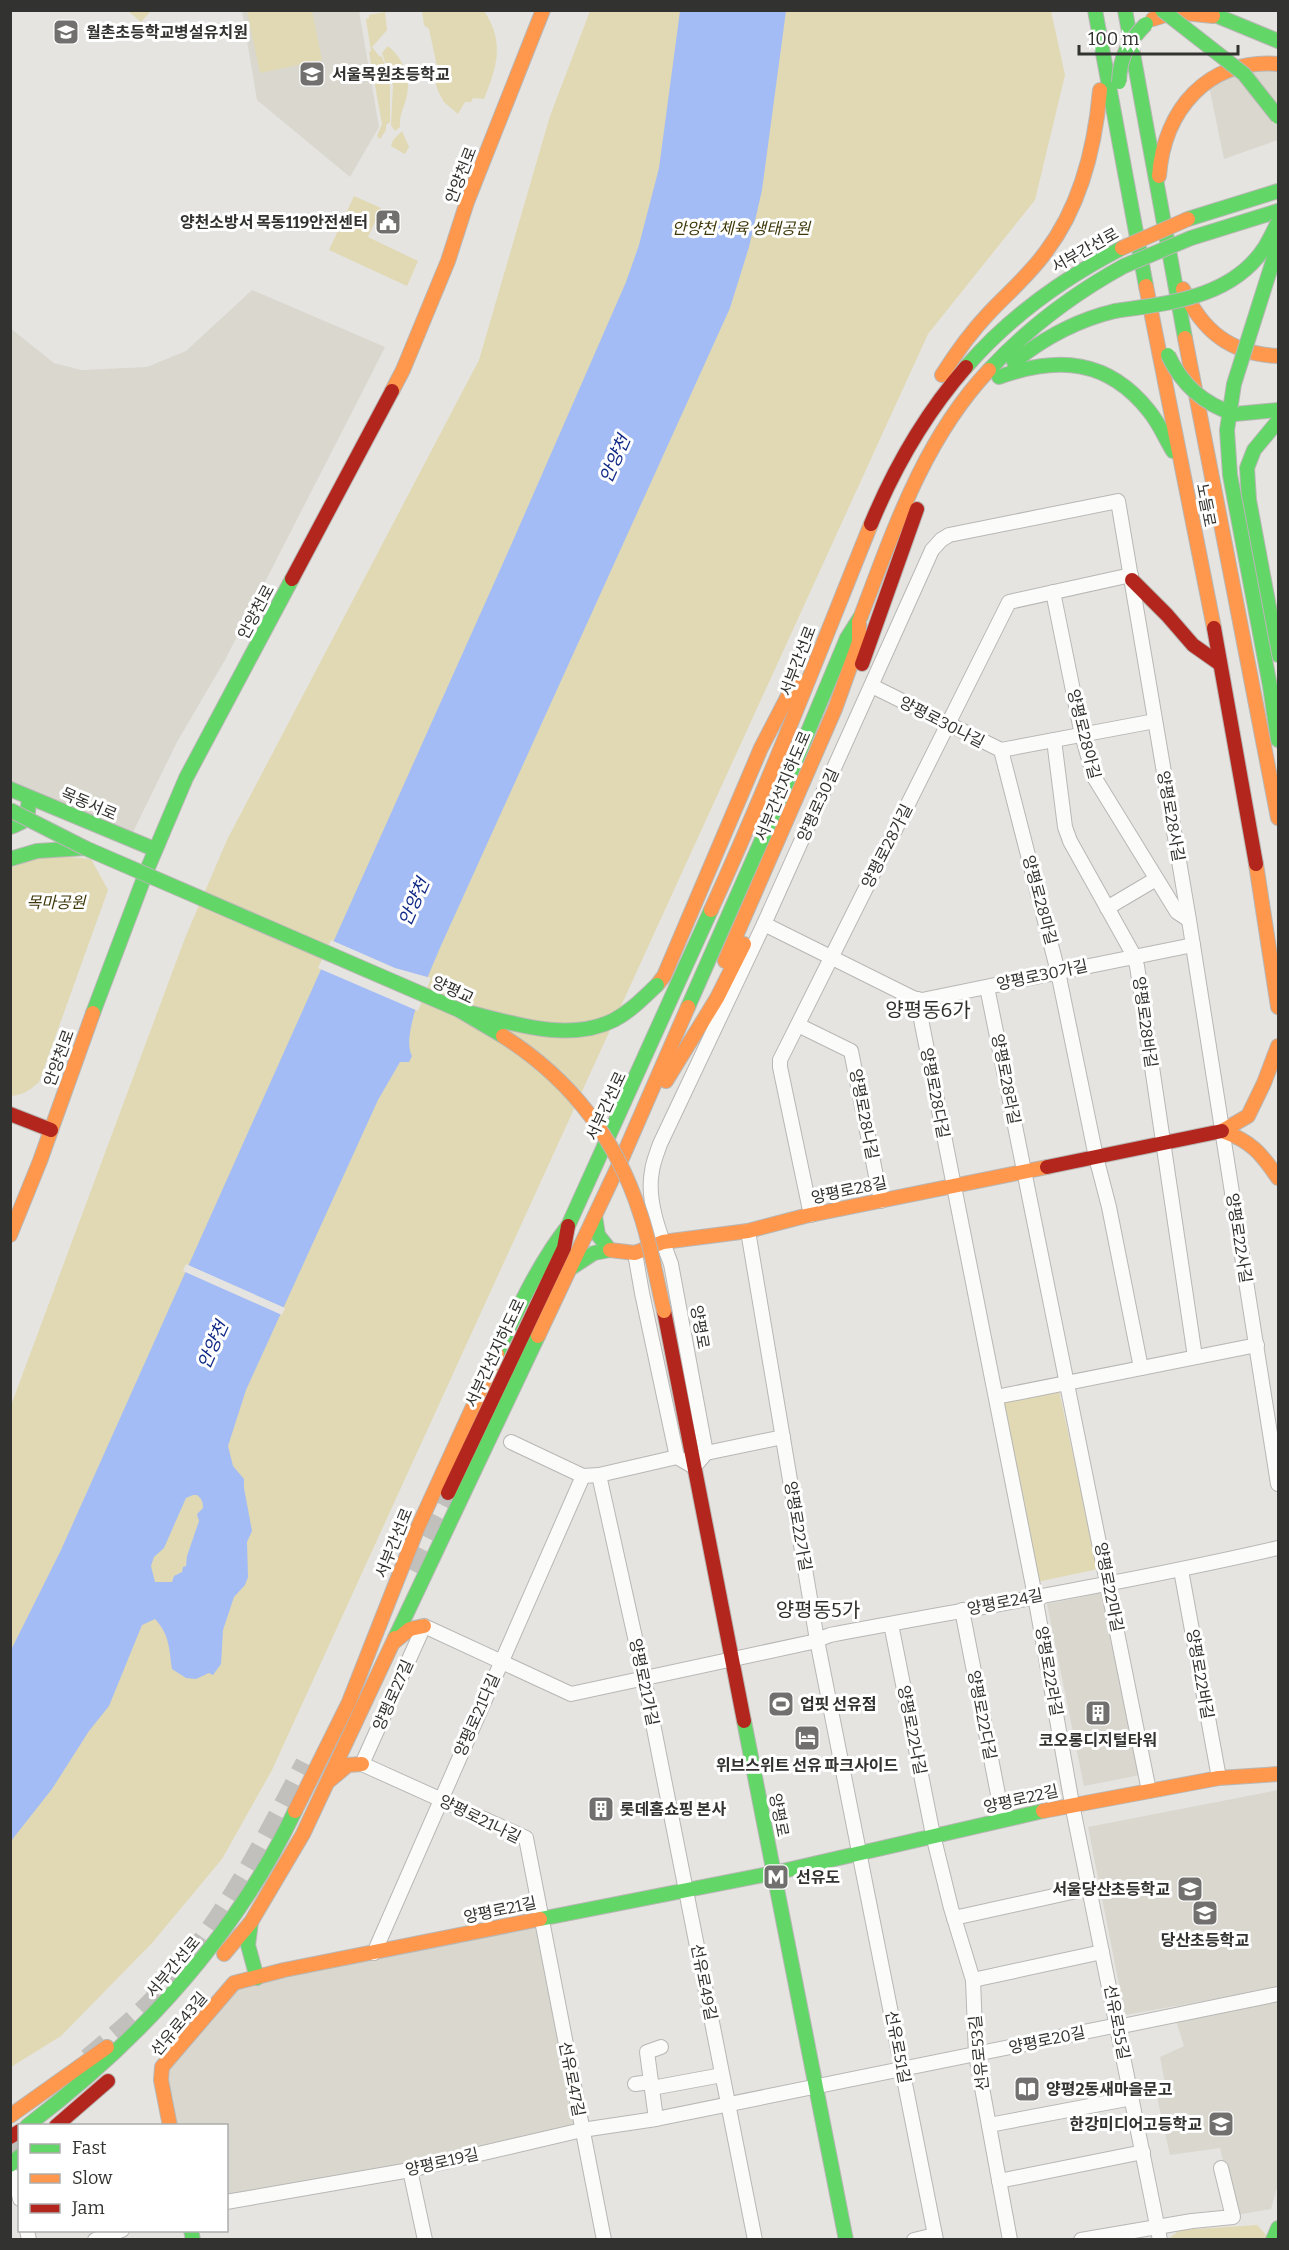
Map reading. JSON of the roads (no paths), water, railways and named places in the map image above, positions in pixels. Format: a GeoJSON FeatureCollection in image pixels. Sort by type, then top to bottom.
{"type":"FeatureCollection","features":[{"type":"Feature","properties":{"kind":"main road","name":"안양천로"},"geometry":{"type":"LineString","coordinates":[[10,1235],[154,849],[186,778],[403,370],[448,261],[467,202],[543,10]]}},
{"type":"Feature","properties":{"kind":"main road","name":"노들로"},"geometry":{"type":"LineString","coordinates":[[1095,10],[1112,118],[1148,291],[1262,887],[1278,1007]]}},
{"type":"Feature","properties":{"kind":"main road","name":"노들로"},"geometry":{"type":"LineString","coordinates":[[1125,10],[1158,198],[1278,818]]}},
{"type":"Feature","properties":{"kind":"main road"},"geometry":{"type":"LineString","coordinates":[[1162,10],[1238,69],[1258,89],[1278,117]]}},
{"type":"Feature","properties":{"kind":"main road"},"geometry":{"type":"LineString","coordinates":[[1112,118],[1119,82],[1119,60],[1132,38],[1162,13],[1184,11],[1208,13],[1278,41]]}},
{"type":"Feature","properties":{"kind":"main road"},"geometry":{"type":"LineString","coordinates":[[915,432],[929,396],[954,357],[988,315],[1040,260],[1071,209],[1093,148],[1099,107],[1102,54]]}},
{"type":"Feature","properties":{"kind":"main road"},"geometry":{"type":"LineString","coordinates":[[1158,198],[1160,168],[1170,126],[1191,97],[1214,76],[1238,66],[1260,62],[1278,64]]}},
{"type":"Feature","properties":{"kind":"main road","name":"서부간선로"},"geometry":{"type":"LineString","coordinates":[[30,2124],[70,2095],[102,2067],[130,2042],[161,2008],[218,1939],[268,1863],[288,1826],[355,1691],[380,1631],[394,1586],[435,1487],[512,1322],[555,1242],[568,1226],[732,866],[875,516],[900,459],[915,432],[964,367],[1009,321],[1057,284],[1122,248],[1188,219],[1274,191]]}},
{"type":"Feature","properties":{"kind":"main road"},"geometry":{"type":"LineString","coordinates":[[633,1135],[645,1119],[730,977],[850,698],[917,510],[936,467],[962,422],[999,377],[1031,347],[1060,329],[1091,316],[1191,299],[1220,287],[1239,275],[1257,259],[1277,215]]}},
{"type":"Feature","properties":{"kind":"main road","name":"서부간선로"},"geometry":{"type":"LineString","coordinates":[[216,1965],[251,1922],[287,1864],[329,1781],[331,1771],[352,1731],[633,1135],[639,1116],[778,805],[848,638],[859,621],[909,493],[943,429],[969,393],[1013,344],[1068,297],[1124,266],[1191,238],[1277,215]]}},
{"type":"Feature","properties":{"kind":"main road"},"geometry":{"type":"LineString","coordinates":[[1278,245],[1234,384],[1226,440],[1230,475],[1278,740]]}},
{"type":"Feature","properties":{"kind":"main road"},"geometry":{"type":"LineString","coordinates":[[1169,255],[1187,301],[1201,322],[1218,338],[1248,353],[1263,357],[1278,356]]}},
{"type":"Feature","properties":{"kind":"main road"},"geometry":{"type":"LineString","coordinates":[[1148,291],[1168,355],[1180,377],[1200,398],[1209,405],[1235,414],[1278,410]]}},
{"type":"Feature","properties":{"kind":"main road"},"geometry":{"type":"LineString","coordinates":[[999,377],[1032,365],[1061,363],[1098,370],[1127,387],[1150,412],[1181,464]]}},
{"type":"Feature","properties":{"kind":"main road"},"geometry":{"type":"LineString","coordinates":[[1278,421],[1254,450],[1247,468],[1249,500],[1278,655]]}},
{"type":"Feature","properties":{"kind":"main road"},"geometry":{"type":"LineString","coordinates":[[1132,577],[1173,621],[1191,645],[1220,664]]}},
{"type":"Feature","properties":{"kind":"main road","name":"서부간선지하도로"},"geometry":{"type":"LineString","coordinates":[[725,961],[835,709],[860,642],[859,621]]}},
{"type":"Feature","properties":{"kind":"main road"},"geometry":{"type":"LineString","coordinates":[[860,642],[874,627]]}},
{"type":"Feature","properties":{"kind":"main road"},"geometry":{"type":"LineString","coordinates":[[459,1010],[563,1031],[603,1026],[622,1016],[639,1003],[664,976],[761,748],[789,694],[811,672]]}},
{"type":"Feature","properties":{"kind":"main road","name":"목동서로"},"geometry":{"type":"LineString","coordinates":[[16,791],[154,849]]}},
{"type":"Feature","properties":{"kind":"main road"},"geometry":{"type":"LineString","coordinates":[[10,826],[26,821],[29,816],[27,801],[16,791]]}},
{"type":"Feature","properties":{"kind":"main road"},"geometry":{"type":"LineString","coordinates":[[10,810],[85,848]]}},
{"type":"Feature","properties":{"kind":"main road"},"geometry":{"type":"LineString","coordinates":[[10,859],[37,851],[85,848]]}},
{"type":"Feature","properties":{"kind":"main road","name":"양평교"},"geometry":{"type":"LineString","coordinates":[[85,848],[459,1010],[498,1031],[531,1053],[558,1075],[585,1105],[626,1174],[637,1201],[664,1311]]}},
{"type":"Feature","properties":{"kind":"main road"},"geometry":{"type":"LineString","coordinates":[[1222,1131],[1248,1116],[1278,1046]]}},
{"type":"Feature","properties":{"kind":"main road"},"geometry":{"type":"LineString","coordinates":[[10,1103],[16,1116],[51,1130]]}},
{"type":"Feature","properties":{"kind":"main road"},"geometry":{"type":"LineString","coordinates":[[1222,1131],[1242,1137],[1251,1143],[1261,1153],[1278,1178]]}},
{"type":"Feature","properties":{"kind":"main road","name":"양평로28길"},"geometry":{"type":"LineString","coordinates":[[610,1250],[635,1253],[663,1242],[748,1232],[881,1200],[1222,1131]]}},
{"type":"Feature","properties":{"kind":"main road"},"geometry":{"type":"LineString","coordinates":[[595,1216],[595,1231],[598,1239],[610,1250]]}},
{"type":"Feature","properties":{"kind":"main road","name":"서부간선지하도로"},"geometry":{"type":"LineString","coordinates":[[448,1493],[564,1248],[568,1226]]}},
{"type":"Feature","properties":{"kind":"main road"},"geometry":{"type":"LineString","coordinates":[[570,1268],[594,1253],[610,1250]]}},
{"type":"Feature","properties":{"kind":"main road","name":"양평로"},"geometry":{"type":"LineString","coordinates":[[664,1311],[846,2240]]}},
{"type":"Feature","properties":{"kind":"main road"},"geometry":{"type":"LineString","coordinates":[[394,1642],[410,1629],[424,1626],[417,1614],[417,1594]]}},
{"type":"Feature","properties":{"kind":"main road"},"geometry":{"type":"LineString","coordinates":[[329,1781],[348,1765],[362,1764],[355,1752],[352,1731]]}},
{"type":"Feature","properties":{"kind":"main road","name":"양평로22길"},"geometry":{"type":"LineString","coordinates":[[774,1873],[1072,1804],[1219,1778],[1278,1774]]}},
{"type":"Feature","properties":{"kind":"main road","name":"양평로21길"},"geometry":{"type":"LineString","coordinates":[[234,1983],[284,1970],[774,1873]]}},
{"type":"Feature","properties":{"kind":"main road"},"geometry":{"type":"LineString","coordinates":[[251,1922],[248,1945],[257,1978]]}},
{"type":"Feature","properties":{"kind":"main road","name":"선유로43길"},"geometry":{"type":"LineString","coordinates":[[170,2124],[161,2080],[162,2067],[234,1983]]}},
{"type":"Feature","properties":{"kind":"main road"},"geometry":{"type":"LineString","coordinates":[[10,2116],[161,2008]]}},
{"type":"Feature","properties":{"kind":"main road"},"geometry":{"type":"LineString","coordinates":[[58,2124],[116,2074]]}},
{"type":"Feature","properties":{"kind":"main road"},"geometry":{"type":"LineString","coordinates":[[1273,2240],[1278,2228]]}},
{"type":"Feature","properties":{"kind":"street","name":"양평로28사길"},"geometry":{"type":"LineString","coordinates":[[1118,501],[1189,920],[1222,1131]]}},
{"type":"Feature","properties":{"kind":"street","name":"양평로30길"},"geometry":{"type":"LineString","coordinates":[[663,1242],[651,1186],[654,1161],[660,1144],[764,924],[932,550],[949,535],[1118,501]]}},
{"type":"Feature","properties":{"kind":"street","name":"양평로28가길"},"geometry":{"type":"LineString","coordinates":[[811,1215],[780,1060],[1009,602],[1132,577]]}},
{"type":"Feature","properties":{"kind":"street","name":"양평로28아길"},"geometry":{"type":"LineString","coordinates":[[1053,592],[1082,735],[1096,784],[1177,912],[1189,920]]}},
{"type":"Feature","properties":{"kind":"street","name":"양평로30나길"},"geometry":{"type":"LineString","coordinates":[[872,686],[1001,750],[1155,721]]}},
{"type":"Feature","properties":{"kind":"street","name":"양평로28바길"},"geometry":{"type":"LineString","coordinates":[[1054,740],[1065,827],[1070,841],[1133,956],[1163,1143]]}},
{"type":"Feature","properties":{"kind":"street","name":"양평로28마길"},"geometry":{"type":"LineString","coordinates":[[1001,750],[1058,972],[1096,1157]]}},
{"type":"Feature","properties":{"kind":"street"},"geometry":{"type":"LineString","coordinates":[[1107,908],[1156,879]]}},
{"type":"Feature","properties":{"kind":"street"},"geometry":{"type":"LineString","coordinates":[[764,924],[917,999]]}},
{"type":"Feature","properties":{"kind":"street","name":"양평로30가길"},"geometry":{"type":"LineString","coordinates":[[917,999],[922,1000],[1193,945]]}},
{"type":"Feature","properties":{"kind":"street","name":"양평로28라길"},"geometry":{"type":"LineString","coordinates":[[987,987],[1024,1171]]}},
{"type":"Feature","properties":{"kind":"street","name":"양평로28다길"},"geometry":{"type":"LineString","coordinates":[[917,999],[954,1186]]}},
{"type":"Feature","properties":{"kind":"street","name":"양평로28나길"},"geometry":{"type":"LineString","coordinates":[[798,1024],[852,1050],[881,1200]]}},
{"type":"Feature","properties":{"kind":"street","name":"양평로22사길"},"geometry":{"type":"LineString","coordinates":[[1222,1131],[1278,1484]]}},
{"type":"Feature","properties":{"kind":"street"},"geometry":{"type":"LineString","coordinates":[[1163,1143],[1195,1357]]}},
{"type":"Feature","properties":{"kind":"street"},"geometry":{"type":"LineString","coordinates":[[1096,1157],[1109,1207],[1141,1368]]}},
{"type":"Feature","properties":{"kind":"street","name":"양평로22마길"},"geometry":{"type":"LineString","coordinates":[[1024,1171],[1149,1791]]}},
{"type":"Feature","properties":{"kind":"street","name":"양평로22라길"},"geometry":{"type":"LineString","coordinates":[[954,1186],[1035,1596],[1072,1804]]}},
{"type":"Feature","properties":{"kind":"street","name":"양평로22가길"},"geometry":{"type":"LineString","coordinates":[[748,1232],[817,1641],[859,1855]]}},
{"type":"Feature","properties":{"kind":"street","name":"양평로"},"geometry":{"type":"LineString","coordinates":[[663,1242],[671,1264],[706,1454]]}},
{"type":"Feature","properties":{"kind":"street"},"geometry":{"type":"LineString","coordinates":[[635,1253],[677,1457]]}},
{"type":"Feature","properties":{"kind":"street"},"geometry":{"type":"LineString","coordinates":[[996,1397],[1257,1345]]}},
{"type":"Feature","properties":{"kind":"street"},"geometry":{"type":"LineString","coordinates":[[512,1442],[582,1476],[599,1475],[677,1457],[694,1467],[706,1454],[783,1437]]}},
{"type":"Feature","properties":{"kind":"street","name":"양평로21가길"},"geometry":{"type":"LineString","coordinates":[[599,1475],[644,1678],[686,1890]]}},
{"type":"Feature","properties":{"kind":"street","name":"양평로21다길"},"geometry":{"type":"LineString","coordinates":[[374,1953],[582,1476]]}},
{"type":"Feature","properties":{"kind":"street","name":"양평로24길"},"geometry":{"type":"LineString","coordinates":[[424,1626],[571,1694],[817,1641],[830,1635],[1181,1570],[1278,1548]]}},
{"type":"Feature","properties":{"kind":"street","name":"양평로22바길"},"geometry":{"type":"LineString","coordinates":[[1181,1570],[1219,1778]]}},
{"type":"Feature","properties":{"kind":"street","name":"양평로22다길"},"geometry":{"type":"LineString","coordinates":[[962,1610],[1003,1820]]}},
{"type":"Feature","properties":{"kind":"street","name":"양평로22나길"},"geometry":{"type":"LineString","coordinates":[[891,1624],[933,1835]]}},
{"type":"Feature","properties":{"kind":"street","name":"양평로27길"},"geometry":{"type":"LineString","coordinates":[[362,1764],[424,1626]]}},
{"type":"Feature","properties":{"kind":"street","name":"양평로21나길"},"geometry":{"type":"LineString","coordinates":[[362,1764],[526,1838],[542,1918]]}},
{"type":"Feature","properties":{"kind":"street","name":"선유로55길"},"geometry":{"type":"LineString","coordinates":[[1072,1804],[1159,2233]]}},
{"type":"Feature","properties":{"kind":"street","name":"선유로53길"},"geometry":{"type":"LineString","coordinates":[[933,1835],[954,1918],[973,1980],[976,2055],[1010,2240]]}},
{"type":"Feature","properties":{"kind":"street","name":"선유로51길"},"geometry":{"type":"LineString","coordinates":[[859,1855],[936,2237]]}},
{"type":"Feature","properties":{"kind":"street"},"geometry":{"type":"LineString","coordinates":[[954,1918],[1090,1888]]}},
{"type":"Feature","properties":{"kind":"street","name":"선유로49길"},"geometry":{"type":"LineString","coordinates":[[686,1890],[755,2240]]}},
{"type":"Feature","properties":{"kind":"street","name":"선유로47길"},"geometry":{"type":"LineString","coordinates":[[542,1918],[604,2240]]}},
{"type":"Feature","properties":{"kind":"street"},"geometry":{"type":"LineString","coordinates":[[973,1980],[1102,1952]]}},
{"type":"Feature","properties":{"kind":"street","name":"양평로20길"},"geometry":{"type":"LineString","coordinates":[[816,2085],[1278,1995]]}},
{"type":"Feature","properties":{"kind":"street"},"geometry":{"type":"LineString","coordinates":[[656,2119],[646,2052],[661,2047]]}},
{"type":"Feature","properties":{"kind":"street"},"geometry":{"type":"LineString","coordinates":[[635,2084],[652,2085],[722,2075]]}},
{"type":"Feature","properties":{"kind":"street","name":"양평로19길"},"geometry":{"type":"LineString","coordinates":[[228,2202],[410,2170],[582,2130],[656,2119],[816,2085]]}},
{"type":"Feature","properties":{"kind":"street"},"geometry":{"type":"LineString","coordinates":[[989,2126],[1132,2097]]}},
{"type":"Feature","properties":{"kind":"street"},"geometry":{"type":"LineString","coordinates":[[999,2181],[1143,2152]]}},
{"type":"Feature","properties":{"kind":"street"},"geometry":{"type":"LineString","coordinates":[[1084,2239],[1159,2233],[1233,2217],[1221,2168]]}},
{"type":"Feature","properties":{"kind":"street"},"geometry":{"type":"LineString","coordinates":[[410,2170],[425,2240]]}},
{"type":"Feature","properties":{"kind":"street"},"geometry":{"type":"LineString","coordinates":[[13,2171],[18,2191]]}},
{"type":"Feature","properties":{"kind":"street"},"geometry":{"type":"LineString","coordinates":[[95,2240],[117,2232]]}},
{"type":"Feature","properties":{"kind":"street"},"geometry":{"type":"LineString","coordinates":[[914,2240],[936,2237]]}},
{"type":"Feature","properties":{"kind":"water","name":"안양천"},"geometry":{"type":"Polygon","coordinates":[[[680,11],[786,11],[762,190],[749,247],[730,308],[439,950],[413,1019],[409,1046],[412,1056],[409,1062],[400,1062],[378,1100],[246,1390],[228,1446],[233,1466],[244,1479],[252,1531],[247,1542],[248,1577],[245,1585],[234,1597],[223,1630],[221,1664],[213,1675],[209,1673],[196,1679],[186,1678],[172,1669],[166,1637],[160,1625],[155,1619],[142,1625],[109,1706],[89,1731],[52,1789],[11,1841],[10,1652],[61,1550],[512,543],[626,282],[639,245],[659,168],[680,11]],[[197,1495],[186,1498],[164,1548],[154,1557],[151,1566],[155,1582],[172,1582],[174,1576],[182,1572],[183,1567],[186,1566],[187,1556],[199,1521],[197,1514],[203,1508],[202,1501],[197,1495]]]}},
{"type":"Feature","properties":{"kind":"tunnel"},"geometry":{"type":"LineString","coordinates":[[409,1569],[448,1493]]}},
{"type":"Feature","properties":{"kind":"tunnel"},"geometry":{"type":"LineString","coordinates":[[89,2060],[141,2015],[191,1959],[254,1864],[307,1764]]}},
{"type":"Feature","properties":{"kind":"tunnel"},"geometry":{"type":"LineString","coordinates":[[10,2150],[18,2145]]}},
{"type":"Feature","properties":{"kind":"place","name":"월촌초등학교병설유치원"},"geometry":{"type":"Point","coordinates":[66,32]}},
{"type":"Feature","properties":{"kind":"place","name":"서울목원초등학교"},"geometry":{"type":"Point","coordinates":[312,74]}},
{"type":"Feature","properties":{"kind":"place","name":"양천소방서 목동119안전센터"},"geometry":{"type":"Point","coordinates":[388,222]}},
{"type":"Feature","properties":{"kind":"place","name":"업핏 선유점"},"geometry":{"type":"Point","coordinates":[781,1704]}},
{"type":"Feature","properties":{"kind":"place","name":"코오롱디지털타워"},"geometry":{"type":"Point","coordinates":[1098,1713]}},
{"type":"Feature","properties":{"kind":"place","name":"위브스위트 선유 파크사이드"},"geometry":{"type":"Point","coordinates":[807,1738]}},
{"type":"Feature","properties":{"kind":"place","name":"롯데홈쇼핑 본사"},"geometry":{"type":"Point","coordinates":[601,1809]}},
{"type":"Feature","properties":{"kind":"place","name":"선유도"},"geometry":{"type":"Point","coordinates":[776,1877]}},
{"type":"Feature","properties":{"kind":"place","name":"서울당산초등학교"},"geometry":{"type":"Point","coordinates":[1190,1889]}},
{"type":"Feature","properties":{"kind":"place","name":"당산초등학교"},"geometry":{"type":"Point","coordinates":[1205,1913]}},
{"type":"Feature","properties":{"kind":"place","name":"양평2동새마을문고"},"geometry":{"type":"Point","coordinates":[1027,2089]}},
{"type":"Feature","properties":{"kind":"place","name":"한강미디어고등학교"},"geometry":{"type":"Point","coordinates":[1221,2124]}},
{"type":"Feature","properties":{"kind":"district","name":"양평동6가"},"geometry":{"type":"Point","coordinates":[928,1010]}},
{"type":"Feature","properties":{"kind":"district","name":"양평동5가"},"geometry":{"type":"Point","coordinates":[818,1610]}},
{"type":"Feature","properties":{"kind":"park label","name":"안양천 체육 생태공원"},"geometry":{"type":"Point","coordinates":[741,228]}},
{"type":"Feature","properties":{"kind":"park label","name":"목마공원"},"geometry":{"type":"Point","coordinates":[56,902]}}]}
